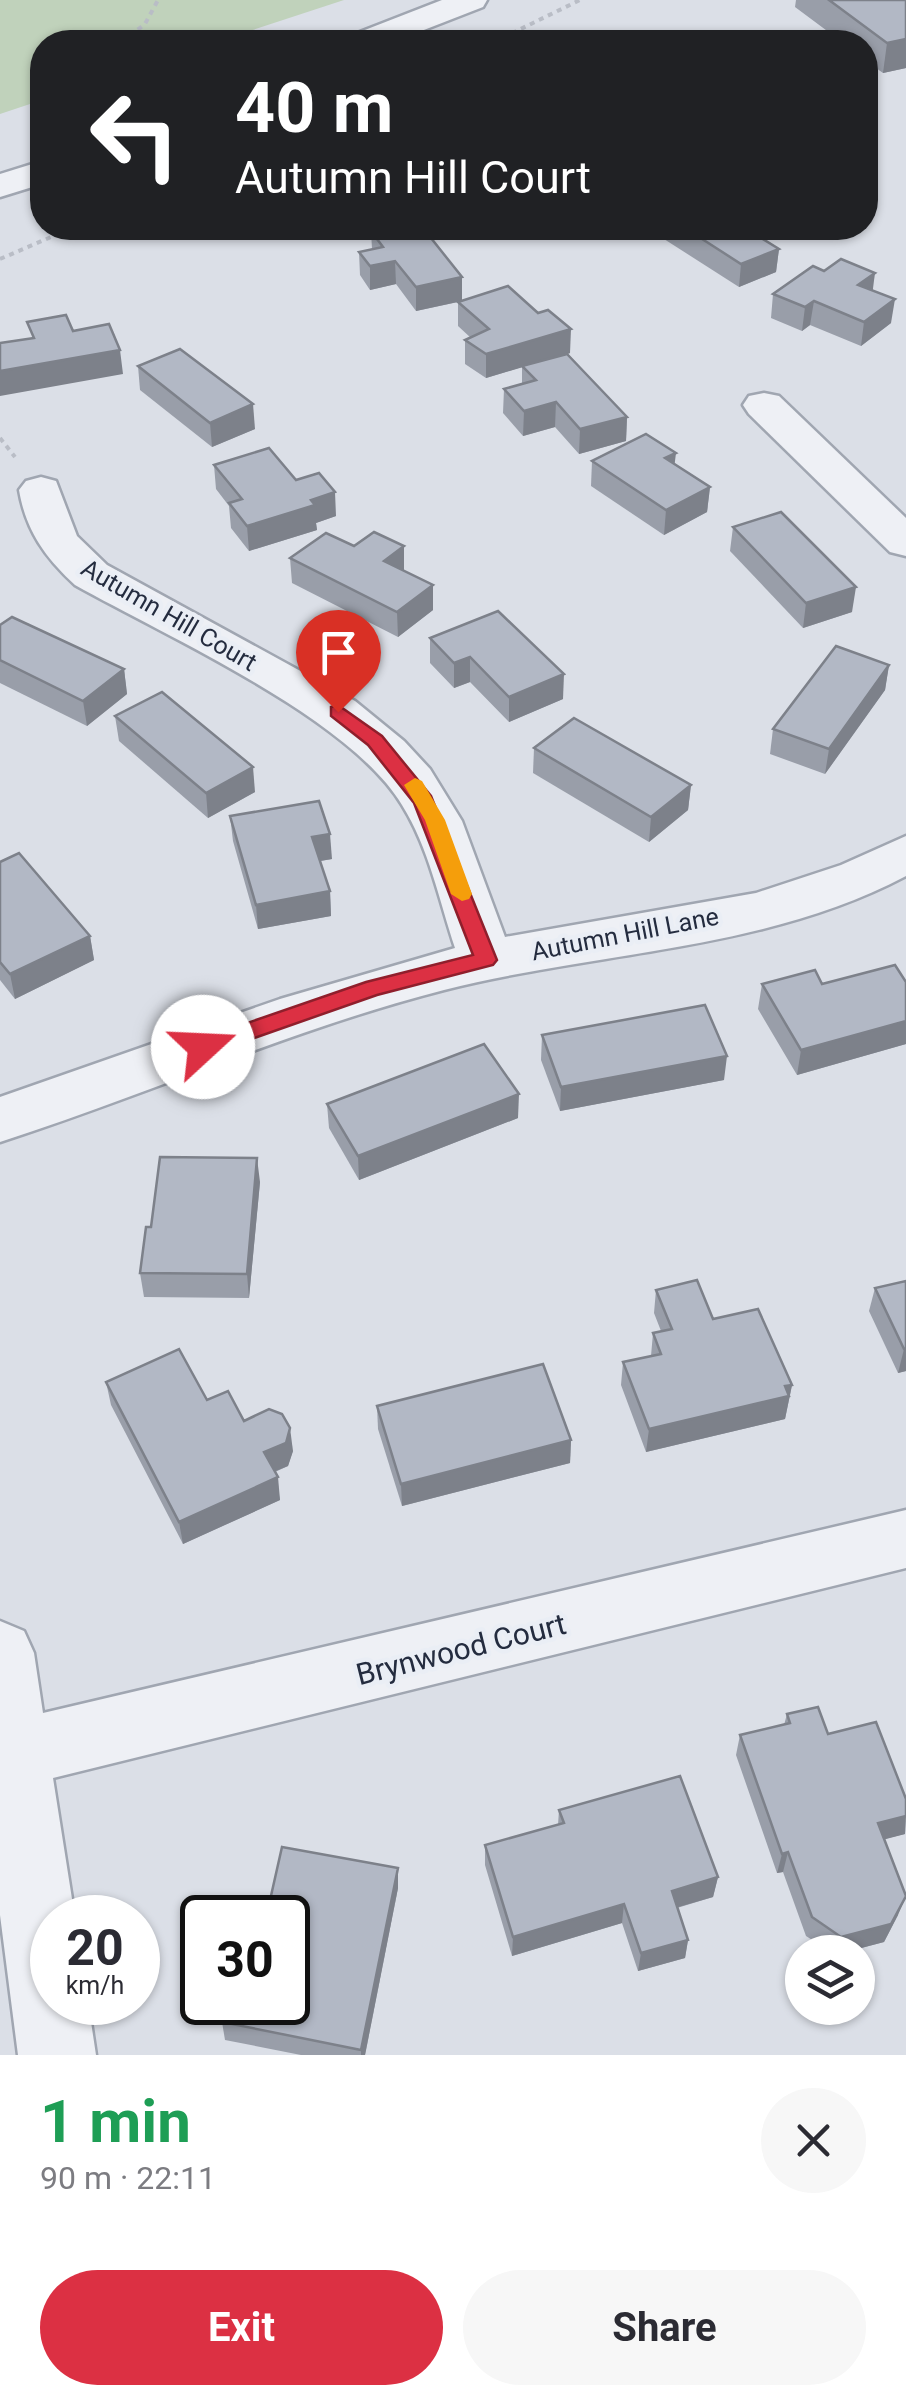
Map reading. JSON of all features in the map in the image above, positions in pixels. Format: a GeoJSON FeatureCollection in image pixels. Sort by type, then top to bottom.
{"type":"FeatureCollection","features":[{"type":"Feature","properties":{"kind":"street"},"geometry":{"type":"LineString","coordinates":[[395,30],[471,0]]}},
{"type":"Feature","properties":{"kind":"street"},"geometry":{"type":"LineString","coordinates":[[0,186],[30,176]]}},
{"type":"Feature","properties":{"kind":"street"},"geometry":{"type":"LineString","coordinates":[[764,405],[906,543]]}},
{"type":"Feature","properties":{"kind":"street","name":"Autumn Hill Court"},"geometry":{"type":"LineString","coordinates":[[41,490],[46,523],[62,550],[91,575],[338,712],[375,741],[412,781],[435,820],[486,960]]}},
{"type":"Feature","properties":{"kind":"street","name":"Autumn Hill Lane"},"geometry":{"type":"LineString","coordinates":[[0,1120],[304,1010],[486,960],[790,903],[850,884],[906,854]]}},
{"type":"Feature","properties":{"kind":"street","name":"Brynwood Court"},"geometry":{"type":"LineString","coordinates":[[14,1754],[906,1539]]}},
{"type":"Feature","properties":{"kind":"street"},"geometry":{"type":"LineString","coordinates":[[0,1653],[56,2055]]}},
{"type":"Feature","properties":{"kind":"path"},"geometry":{"type":"LineString","coordinates":[[137,30],[158,0]]}},
{"type":"Feature","properties":{"kind":"path"},"geometry":{"type":"LineString","coordinates":[[519,30],[580,0]]}},
{"type":"Feature","properties":{"kind":"path"},"geometry":{"type":"LineString","coordinates":[[0,259],[44,240]]}},
{"type":"Feature","properties":{"kind":"green space"},"geometry":{"type":"Polygon","coordinates":[[[0,0],[344,0],[253,30],[30,30],[30,104],[0,114],[0,0]]]}},
{"type":"Feature","properties":{"kind":"building"},"geometry":{"type":"Polygon","coordinates":[[[829,0],[906,0],[906,39],[887,43],[878,36],[878,30],[869,30],[829,0]]]}},
{"type":"Feature","properties":{"kind":"building"},"geometry":{"type":"Polygon","coordinates":[[[378,240],[433,240],[462,277],[416,287],[395,261],[370,266],[359,252],[383,247],[378,240]]]}},
{"type":"Feature","properties":{"kind":"building"},"geometry":{"type":"Polygon","coordinates":[[[704,240],[764,240],[779,249],[741,264],[704,240]]]}},
{"type":"Feature","properties":{"kind":"building"},"geometry":{"type":"Polygon","coordinates":[[[841,259],[875,273],[858,285],[895,299],[864,322],[814,301],[805,307],[773,294],[813,266],[824,271],[841,259]]]}},
{"type":"Feature","properties":{"kind":"building"},"geometry":{"type":"Polygon","coordinates":[[[508,286],[538,313],[548,310],[571,329],[486,354],[465,340],[489,329],[458,302],[508,286]]]}},
{"type":"Feature","properties":{"kind":"building"},"geometry":{"type":"Polygon","coordinates":[[[66,315],[73,331],[109,324],[120,350],[0,371],[0,343],[34,338],[27,322],[66,315]]]}},
{"type":"Feature","properties":{"kind":"building"},"geometry":{"type":"Polygon","coordinates":[[[180,349],[253,404],[210,423],[138,366],[180,349]]]}},
{"type":"Feature","properties":{"kind":"building"},"geometry":{"type":"Polygon","coordinates":[[[567,354],[627,417],[580,429],[556,402],[524,411],[504,389],[536,380],[522,366],[567,354]]]}},
{"type":"Feature","properties":{"kind":"building"},"geometry":{"type":"Polygon","coordinates":[[[646,434],[676,453],[665,458],[710,487],[666,510],[592,461],[646,434]]]}},
{"type":"Feature","properties":{"kind":"building"},"geometry":{"type":"Polygon","coordinates":[[[269,448],[296,480],[319,473],[335,492],[311,500],[315,505],[247,526],[229,503],[242,499],[214,465],[269,448]]]}},
{"type":"Feature","properties":{"kind":"building"},"geometry":{"type":"Polygon","coordinates":[[[781,512],[856,587],[806,603],[733,527],[781,512]]]}},
{"type":"Feature","properties":{"kind":"building"},"geometry":{"type":"Polygon","coordinates":[[[374,532],[404,546],[384,561],[433,585],[397,612],[290,558],[326,533],[354,546],[374,532]]]}},
{"type":"Feature","properties":{"kind":"building"},"geometry":{"type":"Polygon","coordinates":[[[498,611],[564,674],[509,697],[470,657],[454,663],[430,638],[498,611]]]}},
{"type":"Feature","properties":{"kind":"building"},"geometry":{"type":"Polygon","coordinates":[[[12,617],[124,669],[83,701],[0,660],[0,625],[12,617]]]}},
{"type":"Feature","properties":{"kind":"building"},"geometry":{"type":"Polygon","coordinates":[[[836,646],[889,665],[829,749],[773,729],[836,646]]]}},
{"type":"Feature","properties":{"kind":"building"},"geometry":{"type":"Polygon","coordinates":[[[162,692],[253,767],[206,793],[115,716],[162,692]]]}},
{"type":"Feature","properties":{"kind":"building"},"geometry":{"type":"Polygon","coordinates":[[[574,718],[691,785],[651,817],[534,748],[574,718]]]}},
{"type":"Feature","properties":{"kind":"building"},"geometry":{"type":"Polygon","coordinates":[[[319,801],[330,834],[312,837],[330,891],[256,905],[230,816],[319,801]]]}},
{"type":"Feature","properties":{"kind":"building"},"geometry":{"type":"Polygon","coordinates":[[[19,853],[90,936],[10,974],[0,962],[0,862],[19,853]]]}},
{"type":"Feature","properties":{"kind":"building"},"geometry":{"type":"Polygon","coordinates":[[[895,965],[906,982],[906,1021],[801,1050],[762,984],[815,970],[822,984],[895,965]]]}},
{"type":"Feature","properties":{"kind":"building"},"geometry":{"type":"Polygon","coordinates":[[[705,1005],[727,1056],[561,1087],[542,1035],[705,1005]]]}},
{"type":"Feature","properties":{"kind":"building"},"geometry":{"type":"Polygon","coordinates":[[[484,1044],[519,1094],[358,1156],[327,1104],[484,1044]]]}},
{"type":"Feature","properties":{"kind":"building"},"geometry":{"type":"Polygon","coordinates":[[[160,1157],[257,1158],[247,1274],[140,1273],[146,1227],[151,1227],[160,1157]]]}},
{"type":"Feature","properties":{"kind":"building"},"geometry":{"type":"Polygon","coordinates":[[[697,1280],[713,1319],[758,1309],[792,1385],[785,1386],[789,1396],[649,1429],[623,1362],[661,1354],[653,1333],[672,1329],[656,1290],[697,1280]]]}},
{"type":"Feature","properties":{"kind":"building"},"geometry":{"type":"Polygon","coordinates":[[[906,1281],[906,1349],[904,1349],[875,1288],[906,1281]]]}},
{"type":"Feature","properties":{"kind":"building"},"geometry":{"type":"Polygon","coordinates":[[[179,1349],[207,1400],[228,1391],[244,1421],[269,1409],[282,1414],[290,1428],[286,1443],[264,1452],[278,1477],[179,1522],[106,1382],[179,1349]]]}},
{"type":"Feature","properties":{"kind":"building"},"geometry":{"type":"Polygon","coordinates":[[[543,1364],[571,1440],[401,1484],[377,1406],[543,1364]]]}},
{"type":"Feature","properties":{"kind":"building"},"geometry":{"type":"Polygon","coordinates":[[[818,1707],[828,1734],[876,1722],[906,1799],[906,1816],[878,1823],[906,1896],[891,1924],[838,1935],[812,1917],[788,1852],[782,1854],[740,1735],[790,1723],[787,1714],[818,1707]]]}},
{"type":"Feature","properties":{"kind":"building"},"geometry":{"type":"Polygon","coordinates":[[[680,1776],[718,1877],[672,1891],[688,1940],[641,1953],[624,1904],[513,1937],[485,1845],[564,1823],[559,1810],[680,1776]]]}},
{"type":"Feature","properties":{"kind":"building"},"geometry":{"type":"Polygon","coordinates":[[[282,1847],[398,1868],[361,2050],[237,2025],[310,2025],[310,1895],[271,1895],[282,1847]]]}},
{"type":"Feature","properties":{"kind":"slow traffic"},"geometry":{"type":"LineString","coordinates":[[415,785],[435,820],[462,894]]}},
{"type":"Feature","properties":{"kind":"route"},"geometry":{"type":"LineString","coordinates":[[203,1047],[374,988],[486,960],[435,820],[424,800],[375,741],[338,712]]}}]}
